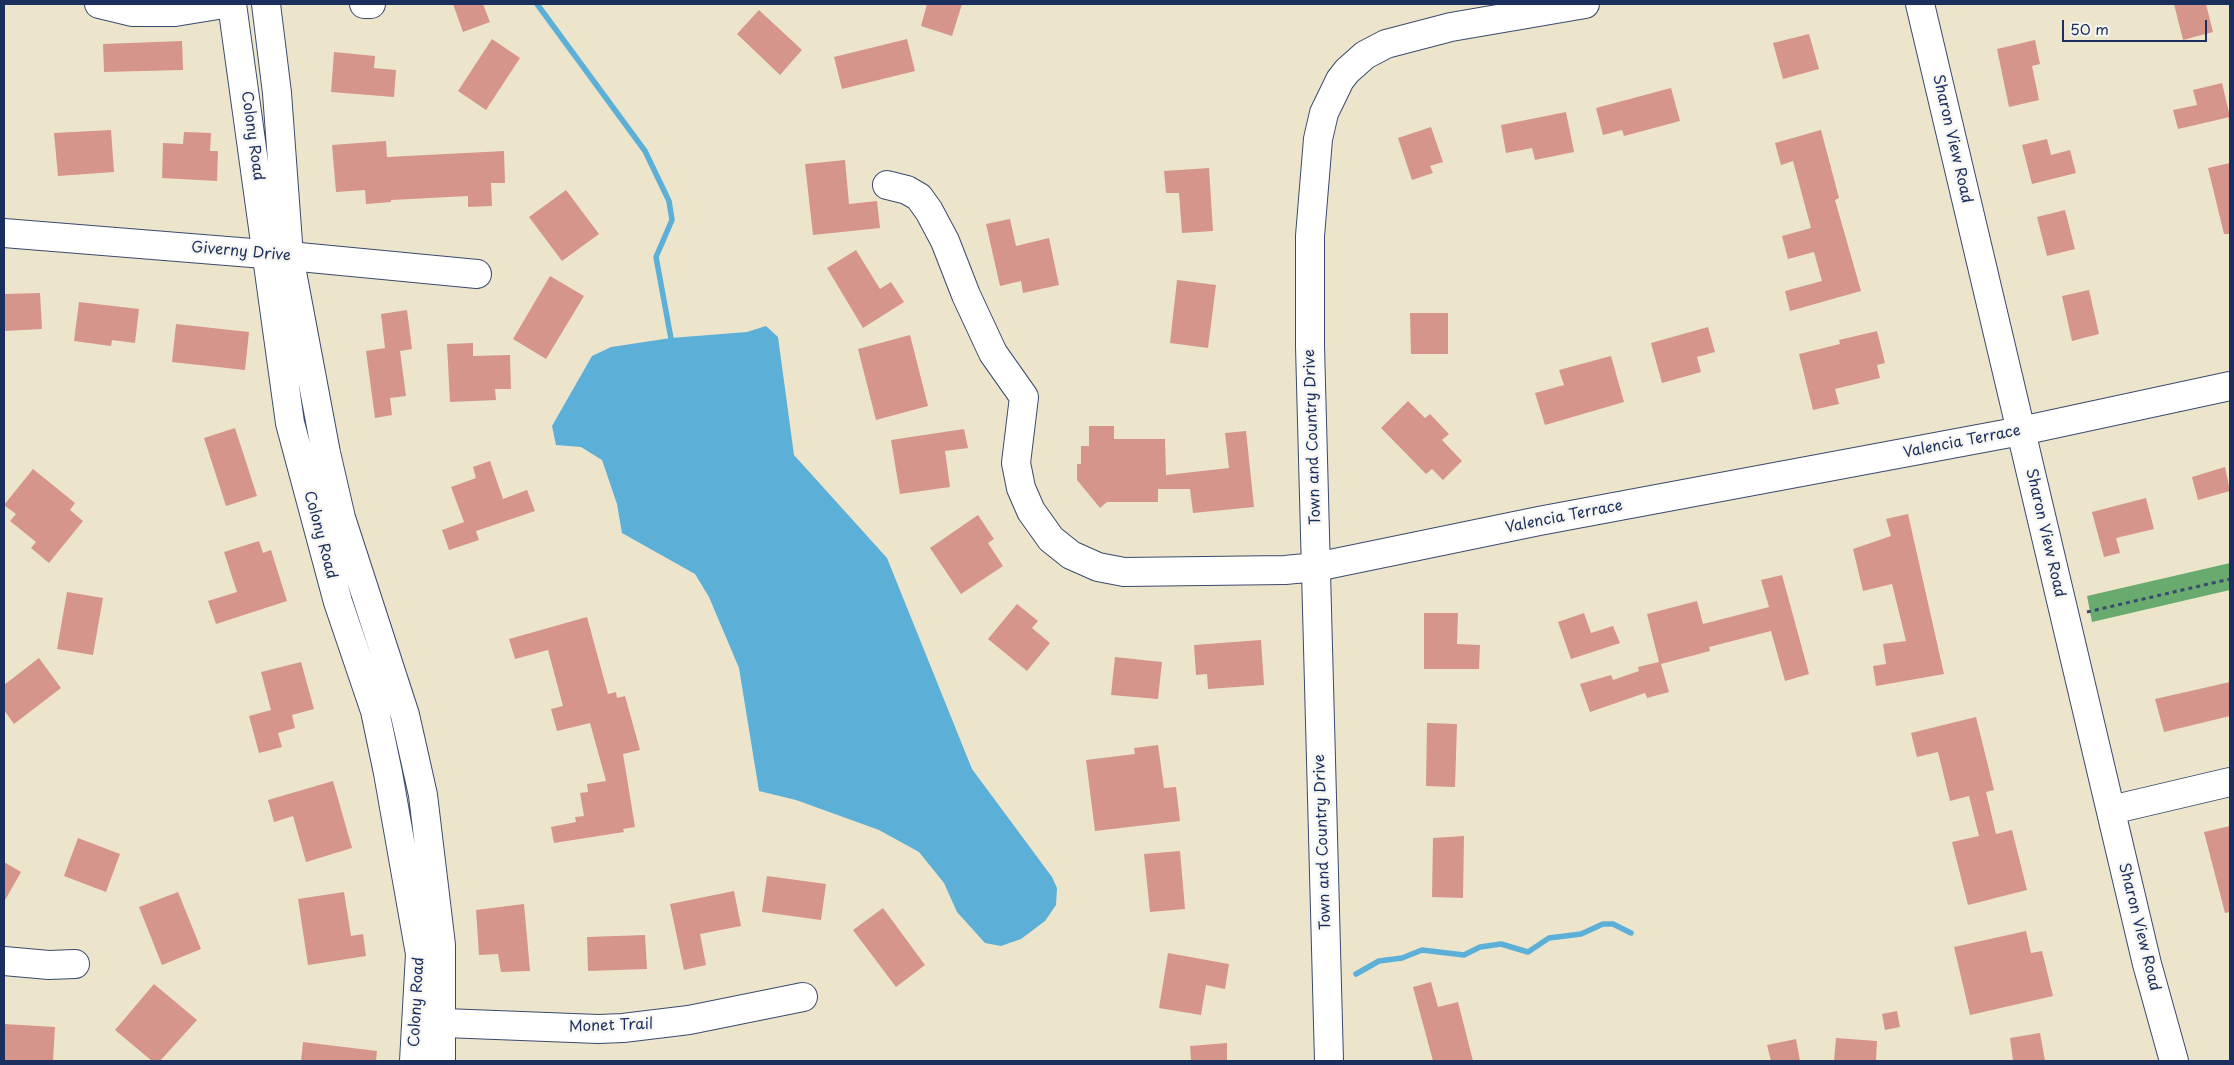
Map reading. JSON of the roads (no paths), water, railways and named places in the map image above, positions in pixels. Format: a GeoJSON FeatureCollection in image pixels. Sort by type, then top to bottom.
{"type":"FeatureCollection","features":[{"type":"Feature","properties":{"kind":"street"},"geometry":{"type":"LineString","coordinates":[[99,4],[132,12],[175,12],[224,4]]}},
{"type":"Feature","properties":{"kind":"street","name":"Colony Road"},"geometry":{"type":"LineString","coordinates":[[232,4],[279,255],[326,453],[342,518],[405,715],[423,795],[441,945],[430,1022],[414,1061]]}},
{"type":"Feature","properties":{"kind":"street","name":"Colony Road"},"geometry":{"type":"LineString","coordinates":[[266,4],[277,93],[279,255]]}},
{"type":"Feature","properties":{"kind":"street"},"geometry":{"type":"LineString","coordinates":[[364,4],[371,4]]}},
{"type":"Feature","properties":{"kind":"street","name":"Town and Country Drive"},"geometry":{"type":"LineString","coordinates":[[1329,1061],[1310,346],[1310,236],[1318,139],[1328,100],[1347,71],[1365,55],[1386,44],[1451,27],[1585,4]]}},
{"type":"Feature","properties":{"kind":"street","name":"Sharon View Road"},"geometry":{"type":"LineString","coordinates":[[1920,4],[2147,964],[2174,1061]]}},
{"type":"Feature","properties":{"kind":"street","name":"Valencia Terrace"},"geometry":{"type":"LineString","coordinates":[[887,185],[907,190],[919,197],[929,211],[945,241],[966,295],[993,353],[1024,397],[1016,453],[1021,488],[1030,512],[1043,530],[1071,555],[1098,567],[1124,572],[1285,570],[1316,566],[2021,431],[2230,386]]}},
{"type":"Feature","properties":{"kind":"street","name":"Giverny Drive"},"geometry":{"type":"LineString","coordinates":[[4,233],[23,233],[279,255],[477,274]]}},
{"type":"Feature","properties":{"kind":"street"},"geometry":{"type":"LineString","coordinates":[[2111,810],[2230,782]]}},
{"type":"Feature","properties":{"kind":"street"},"geometry":{"type":"LineString","coordinates":[[4,961],[31,965],[75,964]]}},
{"type":"Feature","properties":{"kind":"street","name":"Monet Trail"},"geometry":{"type":"LineString","coordinates":[[430,1022],[598,1029],[623,1028],[689,1020],[803,997]]}},
{"type":"Feature","properties":{"kind":"street","name":"Colony Road"},"geometry":{"type":"LineString","coordinates":[[430,1022],[441,1061]]}},
{"type":"Feature","properties":{"kind":"water"},"geometry":{"type":"Polygon","coordinates":[[[766,326],[778,337],[794,455],[887,558],[972,769],[1052,877],[1057,888],[1056,905],[1045,921],[1021,939],[1001,946],[985,943],[957,912],[944,883],[919,852],[879,830],[796,800],[759,791],[739,668],[709,597],[695,574],[622,533],[617,504],[602,460],[581,447],[556,445],[552,426],[592,356],[611,347],[671,338],[747,332],[766,326]]]}},
{"type":"Feature","properties":{"kind":"waterway"},"geometry":{"type":"LineString","coordinates":[[537,4],[645,151],[669,201],[672,220],[656,257],[672,344]]}},
{"type":"Feature","properties":{"kind":"waterway"},"geometry":{"type":"LineString","coordinates":[[1356,974],[1379,961],[1402,958],[1422,950],[1464,955],[1480,947],[1501,944],[1528,952],[1549,938],[1581,934],[1603,924],[1613,924],[1631,933]]}}]}
